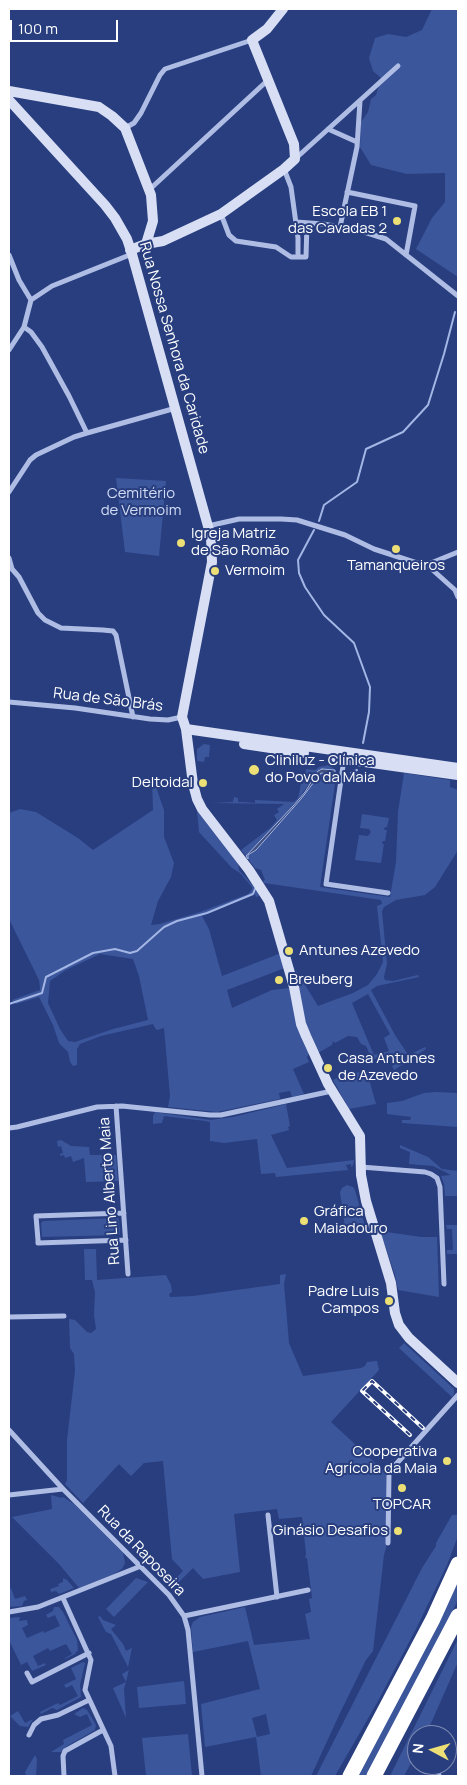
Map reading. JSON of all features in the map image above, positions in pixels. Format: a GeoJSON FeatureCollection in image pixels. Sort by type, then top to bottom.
{"type":"FeatureCollection","features":[{"type":"Feature","properties":{"kind":"highway"},"geometry":{"type":"LineString","coordinates":[[350,1776],[429,1626],[458,1564]]}},
{"type":"Feature","properties":{"kind":"highway"},"geometry":{"type":"LineString","coordinates":[[374,1776],[458,1616]]}},
{"type":"Feature","properties":{"kind":"highway"},"geometry":{"type":"LineString","coordinates":[[384,1776],[405,1718]]}},
{"type":"Feature","properties":{"kind":"street"},"geometry":{"type":"LineString","coordinates":[[125,128],[134,123],[141,113],[160,75],[165,69],[252,40],[266,29],[283,9]]}},
{"type":"Feature","properties":{"kind":"street"},"geometry":{"type":"LineString","coordinates":[[252,40],[294,144],[295,159]]}},
{"type":"Feature","properties":{"kind":"street"},"geometry":{"type":"LineString","coordinates":[[9,350],[24,327],[31,300],[52,286],[146,244],[163,241],[221,214],[284,170],[398,66]]}},
{"type":"Feature","properties":{"kind":"street"},"geometry":{"type":"LineString","coordinates":[[149,190],[268,80]]}},
{"type":"Feature","properties":{"kind":"street"},"geometry":{"type":"LineString","coordinates":[[9,92],[99,107],[125,128],[149,190],[153,209],[153,221],[146,244]]}},
{"type":"Feature","properties":{"kind":"street","name":"Rua Nossa Senhora da Caridade"},"geometry":{"type":"LineString","coordinates":[[9,100],[105,205],[119,225],[131,252],[176,408],[212,537],[212,562],[182,717]]}},
{"type":"Feature","properties":{"kind":"street"},"geometry":{"type":"LineString","coordinates":[[340,227],[357,142],[360,101]]}},
{"type":"Feature","properties":{"kind":"street"},"geometry":{"type":"LineString","coordinates":[[328,129],[357,142]]}},
{"type":"Feature","properties":{"kind":"street"},"geometry":{"type":"LineString","coordinates":[[284,170],[291,187],[298,238],[298,257]]}},
{"type":"Feature","properties":{"kind":"street"},"geometry":{"type":"LineString","coordinates":[[347,192],[415,206],[406,255]]}},
{"type":"Feature","properties":{"kind":"street"},"geometry":{"type":"LineString","coordinates":[[221,214],[229,235],[236,240],[276,247],[291,256],[298,257],[306,257],[307,222]]}},
{"type":"Feature","properties":{"kind":"street"},"geometry":{"type":"LineString","coordinates":[[296,222],[340,227],[373,234],[386,239],[458,296]]}},
{"type":"Feature","properties":{"kind":"street"},"geometry":{"type":"LineString","coordinates":[[9,255],[19,280],[31,300]]}},
{"type":"Feature","properties":{"kind":"street"},"geometry":{"type":"LineString","coordinates":[[24,327],[32,332],[42,347],[70,396],[87,433]]}},
{"type":"Feature","properties":{"kind":"street"},"geometry":{"type":"LineString","coordinates":[[9,492],[30,460],[36,455],[74,437],[176,408]]}},
{"type":"Feature","properties":{"kind":"street"},"geometry":{"type":"LineString","coordinates":[[208,526],[239,519],[297,520],[345,535],[374,549],[426,564],[455,590],[458,597]]}},
{"type":"Feature","properties":{"kind":"street"},"geometry":{"type":"LineString","coordinates":[[426,564],[458,552]]}},
{"type":"Feature","properties":{"kind":"street"},"geometry":{"type":"LineString","coordinates":[[9,558],[12,568],[38,613],[45,620],[61,628],[113,631],[116,635],[133,717]]}},
{"type":"Feature","properties":{"kind":"street","name":"Rua de São Brás"},"geometry":{"type":"LineString","coordinates":[[9,702],[75,708],[133,717],[168,720],[182,717]]}},
{"type":"Feature","properties":{"kind":"street"},"geometry":{"type":"LineString","coordinates":[[182,717],[197,799],[202,809],[249,870],[269,901],[294,987],[301,1024],[315,1058],[332,1091],[360,1136],[361,1166],[366,1202],[391,1282],[395,1313],[399,1325],[409,1338],[458,1383]]}},
{"type":"Feature","properties":{"kind":"street"},"geometry":{"type":"LineString","coordinates":[[186,732],[344,759],[458,775]]}},
{"type":"Feature","properties":{"kind":"street"},"geometry":{"type":"LineString","coordinates":[[186,732],[458,768]]}},
{"type":"Feature","properties":{"kind":"street"},"geometry":{"type":"LineString","coordinates":[[344,759],[326,884],[388,894]]}},
{"type":"Feature","properties":{"kind":"street"},"geometry":{"type":"LineString","coordinates":[[9,1128],[97,1107],[155,1108],[191,1114],[221,1115],[332,1091]]}},
{"type":"Feature","properties":{"kind":"street","name":"Rua Lino Alberto Maia"},"geometry":{"type":"LineString","coordinates":[[116,1106],[128,1274]]}},
{"type":"Feature","properties":{"kind":"street"},"geometry":{"type":"LineString","coordinates":[[361,1166],[425,1172],[437,1178],[440,1187],[444,1284]]}},
{"type":"Feature","properties":{"kind":"street"},"geometry":{"type":"LineString","coordinates":[[124,1213],[36,1216],[38,1243],[126,1240]]}},
{"type":"Feature","properties":{"kind":"street"},"geometry":{"type":"LineString","coordinates":[[9,1317],[64,1316]]}},
{"type":"Feature","properties":{"kind":"street"},"geometry":{"type":"LineString","coordinates":[[388,1543],[389,1472],[458,1395]]}},
{"type":"Feature","properties":{"kind":"street","name":"Rua da Raposeira"},"geometry":{"type":"LineString","coordinates":[[9,1430],[63,1488],[169,1595],[184,1616],[188,1630],[202,1776]]}},
{"type":"Feature","properties":{"kind":"street"},"geometry":{"type":"LineString","coordinates":[[9,1495],[63,1488]]}},
{"type":"Feature","properties":{"kind":"street"},"geometry":{"type":"LineString","coordinates":[[268,1515],[277,1597]]}},
{"type":"Feature","properties":{"kind":"street"},"geometry":{"type":"LineString","coordinates":[[9,1612],[38,1608],[141,1566]]}},
{"type":"Feature","properties":{"kind":"street"},"geometry":{"type":"LineString","coordinates":[[184,1616],[308,1590]]}},
{"type":"Feature","properties":{"kind":"street"},"geometry":{"type":"LineString","coordinates":[[63,1598],[89,1653],[91,1660],[85,1687],[89,1700],[111,1746],[115,1776]]}},
{"type":"Feature","properties":{"kind":"street"},"geometry":{"type":"LineString","coordinates":[[27,1673],[32,1682],[89,1653]]}},
{"type":"Feature","properties":{"kind":"street"},"geometry":{"type":"LineString","coordinates":[[29,1735],[34,1725],[41,1719],[58,1715],[89,1700]]}},
{"type":"Feature","properties":{"kind":"street"},"geometry":{"type":"LineString","coordinates":[[64,1776],[63,1756],[65,1751],[103,1730]]}},
{"type":"Feature","properties":{"kind":"green space"},"geometry":{"type":"Polygon","coordinates":[[[432,9],[458,9],[458,277],[416,249],[432,218],[445,202],[445,173],[407,174],[371,165],[360,147],[361,122],[368,112],[371,99],[376,95],[381,78],[373,71],[369,58],[375,38],[388,34],[406,37],[422,30],[432,9]]]}},
{"type":"Feature","properties":{"kind":"green space","name":"Cemitério de Vermoim"},"geometry":{"type":"Polygon","coordinates":[[[116,478],[166,481],[159,556],[125,552],[116,478]]]}},
{"type":"Feature","properties":{"kind":"green space"},"geometry":{"type":"Polygon","coordinates":[[[204,744],[210,745],[209,757],[205,757],[204,762],[197,761],[197,749],[204,744]]]}},
{"type":"Feature","properties":{"kind":"green space"},"geometry":{"type":"Polygon","coordinates":[[[329,765],[335,770],[325,769],[318,771],[299,798],[266,837],[246,856],[241,850],[270,828],[277,820],[274,815],[279,812],[277,809],[284,804],[211,803],[233,802],[234,797],[238,798],[238,802],[255,803],[255,800],[294,802],[298,798],[306,769],[315,770],[329,765]]]}},
{"type":"Feature","properties":{"kind":"green space"},"geometry":{"type":"Polygon","coordinates":[[[321,773],[335,775],[320,887],[390,897],[396,862],[398,812],[404,773],[450,780],[450,787],[458,790],[458,850],[435,887],[425,895],[396,900],[384,907],[382,911],[387,964],[385,980],[393,981],[418,975],[419,977],[377,986],[371,990],[407,1053],[411,1054],[425,1047],[426,1049],[394,1070],[392,1066],[407,1058],[406,1054],[372,1059],[366,1046],[361,1044],[357,1037],[348,1036],[335,1043],[333,1041],[332,1045],[316,1054],[303,1016],[296,970],[318,1006],[353,993],[368,985],[377,974],[383,962],[377,906],[382,904],[381,900],[264,883],[263,881],[265,880],[261,870],[255,868],[248,859],[248,856],[256,850],[321,773]],[[368,994],[352,1003],[374,1055],[389,1051],[384,1038],[390,1034],[368,994]]]}},
{"type":"Feature","properties":{"kind":"green space"},"geometry":{"type":"Polygon","coordinates":[[[152,779],[156,779],[156,787],[164,810],[164,837],[174,863],[171,877],[158,901],[151,925],[200,912],[248,894],[252,890],[252,887],[240,873],[232,868],[199,832],[197,811],[238,863],[239,870],[261,895],[256,897],[255,894],[202,916],[209,929],[222,976],[281,953],[285,968],[227,990],[232,1008],[272,990],[290,988],[309,1054],[307,1057],[309,1062],[293,1069],[304,1094],[292,1097],[290,1091],[279,1093],[280,1099],[217,1112],[168,1107],[170,1096],[164,1028],[157,1030],[153,1024],[101,1036],[80,1044],[77,1049],[77,1065],[73,1066],[68,1052],[59,1043],[53,1025],[39,997],[16,1004],[12,1000],[40,990],[40,988],[39,980],[9,919],[9,813],[20,809],[36,812],[78,838],[93,850],[153,810],[152,779]],[[100,954],[66,970],[50,981],[48,1003],[68,1041],[75,1042],[148,1020],[139,976],[133,959],[100,954]]]}},
{"type":"Feature","properties":{"kind":"green space"},"geometry":{"type":"Polygon","coordinates":[[[362,814],[389,818],[387,827],[384,830],[387,830],[385,841],[382,844],[384,844],[381,863],[355,860],[359,835],[368,836],[371,832],[369,829],[360,828],[362,814]]]}},
{"type":"Feature","properties":{"kind":"green space"},"geometry":{"type":"Polygon","coordinates":[[[367,1072],[376,1104],[349,1109],[333,1080],[347,1073],[367,1072]]]}},
{"type":"Feature","properties":{"kind":"green space"},"geometry":{"type":"Polygon","coordinates":[[[424,1093],[458,1093],[458,1127],[402,1123],[402,1120],[410,1120],[411,1117],[387,1114],[387,1103],[402,1101],[424,1093]]]}},
{"type":"Feature","properties":{"kind":"green space"},"geometry":{"type":"Polygon","coordinates":[[[286,1104],[289,1130],[271,1135],[287,1168],[354,1160],[353,1165],[351,1167],[351,1164],[346,1165],[348,1170],[276,1177],[275,1173],[261,1174],[257,1139],[224,1143],[210,1141],[210,1122],[205,1121],[164,1116],[162,1123],[153,1124],[155,1112],[210,1120],[233,1117],[286,1104]]]}},
{"type":"Feature","properties":{"kind":"green space"},"geometry":{"type":"Polygon","coordinates":[[[61,1140],[71,1146],[89,1147],[90,1155],[116,1155],[118,1181],[86,1182],[84,1158],[73,1162],[71,1156],[65,1158],[64,1155],[60,1156],[63,1153],[61,1146],[58,1147],[57,1141],[61,1140]]]}},
{"type":"Feature","properties":{"kind":"green space"},"geometry":{"type":"Polygon","coordinates":[[[400,1145],[428,1157],[442,1169],[458,1171],[458,1196],[445,1196],[441,1176],[451,1175],[433,1166],[409,1164],[410,1152],[400,1148],[400,1145]]]}},
{"type":"Feature","properties":{"kind":"green space"},"geometry":{"type":"Polygon","coordinates":[[[347,1185],[355,1190],[365,1226],[345,1228],[340,1192],[347,1185]]]}},
{"type":"Feature","properties":{"kind":"green space"},"geometry":{"type":"Polygon","coordinates":[[[118,1218],[119,1235],[42,1237],[41,1223],[43,1221],[118,1218]]]}},
{"type":"Feature","properties":{"kind":"green space"},"geometry":{"type":"Polygon","coordinates":[[[446,1225],[458,1225],[458,1254],[447,1254],[447,1250],[453,1250],[452,1229],[447,1229],[446,1225]]]}},
{"type":"Feature","properties":{"kind":"green space"},"geometry":{"type":"Polygon","coordinates":[[[380,1231],[421,1237],[437,1237],[439,1297],[398,1290],[395,1275],[380,1231]]]}},
{"type":"Feature","properties":{"kind":"green space"},"geometry":{"type":"Polygon","coordinates":[[[84,1249],[96,1249],[97,1280],[166,1275],[171,1285],[172,1292],[169,1294],[170,1297],[193,1296],[280,1284],[280,1275],[286,1274],[284,1284],[289,1343],[303,1376],[361,1368],[367,1362],[377,1361],[379,1370],[331,1422],[386,1473],[386,1548],[373,1651],[366,1660],[311,1776],[261,1776],[256,1737],[205,1747],[201,1704],[260,1689],[248,1641],[193,1652],[191,1627],[193,1622],[200,1617],[245,1607],[254,1645],[310,1639],[305,1614],[311,1612],[309,1599],[312,1598],[307,1558],[305,1558],[302,1517],[279,1519],[277,1509],[234,1514],[240,1572],[203,1579],[193,1568],[171,1590],[167,1587],[183,1571],[172,1559],[163,1461],[144,1463],[131,1476],[119,1464],[83,1503],[65,1484],[67,1480],[67,1440],[75,1371],[74,1354],[70,1348],[69,1319],[75,1320],[87,1332],[91,1333],[96,1329],[94,1315],[95,1292],[92,1280],[85,1280],[84,1249]],[[266,1714],[252,1718],[257,1737],[270,1734],[266,1714]]]}},
{"type":"Feature","properties":{"kind":"green space"},"geometry":{"type":"Polygon","coordinates":[[[404,1343],[454,1389],[452,1397],[399,1348],[404,1343]]]}},
{"type":"Feature","properties":{"kind":"green space"},"geometry":{"type":"Polygon","coordinates":[[[51,1495],[63,1497],[74,1504],[123,1553],[125,1563],[122,1569],[79,1588],[59,1564],[12,1517],[52,1509],[51,1495]]]}},
{"type":"Feature","properties":{"kind":"green space"},"geometry":{"type":"Polygon","coordinates":[[[452,1515],[458,1515],[458,1536],[447,1565],[416,1629],[335,1776],[316,1776],[422,1568],[452,1515]]]}},
{"type":"Feature","properties":{"kind":"green space"},"geometry":{"type":"Polygon","coordinates":[[[63,1578],[74,1588],[59,1594],[56,1591],[51,1592],[50,1589],[59,1586],[58,1584],[63,1582],[63,1578]]]}},
{"type":"Feature","properties":{"kind":"green space"},"geometry":{"type":"Polygon","coordinates":[[[136,1578],[148,1582],[114,1617],[106,1609],[136,1578]]]}},
{"type":"Feature","properties":{"kind":"green space"},"geometry":{"type":"Polygon","coordinates":[[[458,1581],[458,1600],[448,1620],[366,1776],[357,1776],[458,1581]]]}},
{"type":"Feature","properties":{"kind":"green space"},"geometry":{"type":"Polygon","coordinates":[[[11,1588],[15,1599],[25,1596],[27,1600],[24,1601],[22,1606],[9,1607],[9,1590],[11,1588]]]}},
{"type":"Feature","properties":{"kind":"green space"},"geometry":{"type":"Polygon","coordinates":[[[54,1607],[59,1607],[63,1612],[77,1640],[78,1650],[75,1654],[65,1659],[72,1654],[66,1644],[50,1651],[48,1648],[33,1656],[38,1666],[45,1663],[46,1665],[32,1671],[27,1662],[21,1665],[9,1640],[9,1618],[20,1617],[19,1621],[27,1620],[28,1625],[22,1628],[27,1638],[60,1626],[55,1615],[48,1618],[46,1615],[53,1611],[54,1607]]]}},
{"type":"Feature","properties":{"kind":"green space"},"geometry":{"type":"Polygon","coordinates":[[[100,1616],[103,1620],[116,1625],[111,1629],[126,1651],[132,1648],[128,1667],[111,1634],[106,1632],[98,1617],[100,1616]]]}},
{"type":"Feature","properties":{"kind":"green space"},"geometry":{"type":"Polygon","coordinates":[[[458,1639],[458,1662],[430,1725],[415,1725],[458,1639]]]}},
{"type":"Feature","properties":{"kind":"green space"},"geometry":{"type":"Polygon","coordinates":[[[83,1662],[85,1663],[80,1685],[81,1697],[57,1710],[52,1708],[41,1714],[40,1712],[58,1703],[60,1705],[78,1696],[72,1685],[66,1688],[64,1685],[76,1679],[71,1668],[83,1662]]]}},
{"type":"Feature","properties":{"kind":"green space"},"geometry":{"type":"Polygon","coordinates":[[[129,1670],[126,1682],[122,1674],[129,1670]]]}},
{"type":"Feature","properties":{"kind":"green space"},"geometry":{"type":"Polygon","coordinates":[[[184,1681],[186,1704],[139,1708],[137,1687],[184,1681]]]}},
{"type":"Feature","properties":{"kind":"green space"},"geometry":{"type":"Polygon","coordinates":[[[126,1682],[124,1689],[126,1718],[113,1688],[126,1682]]]}},
{"type":"Feature","properties":{"kind":"green space"},"geometry":{"type":"Polygon","coordinates":[[[83,1708],[87,1710],[96,1725],[95,1730],[67,1746],[61,1752],[51,1752],[64,1744],[63,1740],[92,1725],[87,1714],[80,1717],[74,1714],[83,1708]]]}},
{"type":"Feature","properties":{"kind":"green space"},"geometry":{"type":"Polygon","coordinates":[[[18,1711],[25,1723],[33,1719],[28,1727],[20,1726],[10,1716],[18,1711]]]}},
{"type":"Feature","properties":{"kind":"green space"},"geometry":{"type":"Polygon","coordinates":[[[188,1734],[192,1776],[146,1776],[142,1738],[188,1734]]]}},
{"type":"Feature","properties":{"kind":"green space"},"geometry":{"type":"Polygon","coordinates":[[[407,1742],[407,1770],[404,1776],[390,1776],[407,1742]]]}},
{"type":"Feature","properties":{"kind":"green space"},"geometry":{"type":"Polygon","coordinates":[[[35,1755],[37,1759],[36,1776],[26,1776],[25,1772],[35,1755]]]}},
{"type":"Feature","properties":{"kind":"shaded area"},"geometry":{"type":"Polygon","coordinates":[[[322,769],[335,770],[335,775],[321,773],[301,799],[256,850],[248,855],[248,859],[246,856],[293,806],[305,792],[318,771],[322,769]]]}},
{"type":"Feature","properties":{"kind":"waterway"},"geometry":{"type":"LineString","coordinates":[[319,521],[324,505],[357,482],[366,449],[403,432],[428,405],[455,312]]}},
{"type":"Feature","properties":{"kind":"waterway"},"geometry":{"type":"LineString","coordinates":[[314,530],[298,560],[299,573],[305,587],[324,615],[354,643],[370,687],[369,712],[363,743]]}},
{"type":"Feature","properties":{"kind":"waterway"},"geometry":{"type":"LineString","coordinates":[[351,773],[357,770]]}},
{"type":"Feature","properties":{"kind":"waterway"},"geometry":{"type":"LineString","coordinates":[[9,1004],[42,993],[46,977],[93,953],[115,949],[130,953],[137,951],[164,927],[177,921],[207,913],[253,894],[255,889]]}},
{"type":"Feature","properties":{"kind":"railway"},"geometry":{"type":"LineString","coordinates":[[410,1435],[362,1391],[372,1381],[423,1428]]}},
{"type":"Feature","properties":{"kind":"place","name":"Escola EB 1 das Cavadas 2"},"geometry":{"type":"Point","coordinates":[397,221]}},
{"type":"Feature","properties":{"kind":"place","name":"Igreja Matriz de São Romão"},"geometry":{"type":"Point","coordinates":[181,543]}},
{"type":"Feature","properties":{"kind":"place","name":"Tamanqueiros"},"geometry":{"type":"Point","coordinates":[396,549]}},
{"type":"Feature","properties":{"kind":"place","name":"Vermoim"},"geometry":{"type":"Point","coordinates":[215,571]}},
{"type":"Feature","properties":{"kind":"place","name":"Cliniluz - Clínica do Povo da Maia"},"geometry":{"type":"Point","coordinates":[254,770]}},
{"type":"Feature","properties":{"kind":"place","name":"Deltoidal"},"geometry":{"type":"Point","coordinates":[203,783]}},
{"type":"Feature","properties":{"kind":"place","name":"Antunes Azevedo"},"geometry":{"type":"Point","coordinates":[289,951]}},
{"type":"Feature","properties":{"kind":"place","name":"Breuberg"},"geometry":{"type":"Point","coordinates":[279,980]}},
{"type":"Feature","properties":{"kind":"place","name":"Casa Antunes de Azevedo"},"geometry":{"type":"Point","coordinates":[328,1068]}},
{"type":"Feature","properties":{"kind":"place","name":"Gráfica Maiadouro"},"geometry":{"type":"Point","coordinates":[304,1221]}},
{"type":"Feature","properties":{"kind":"place","name":"Padre Luis Campos"},"geometry":{"type":"Point","coordinates":[389,1301]}},
{"type":"Feature","properties":{"kind":"place","name":"Cooperativa Agrícola da Maia"},"geometry":{"type":"Point","coordinates":[447,1461]}},
{"type":"Feature","properties":{"kind":"place","name":"TOPCAR"},"geometry":{"type":"Point","coordinates":[402,1488]}},
{"type":"Feature","properties":{"kind":"place","name":"Ginásio Desafios"},"geometry":{"type":"Point","coordinates":[398,1531]}}]}
